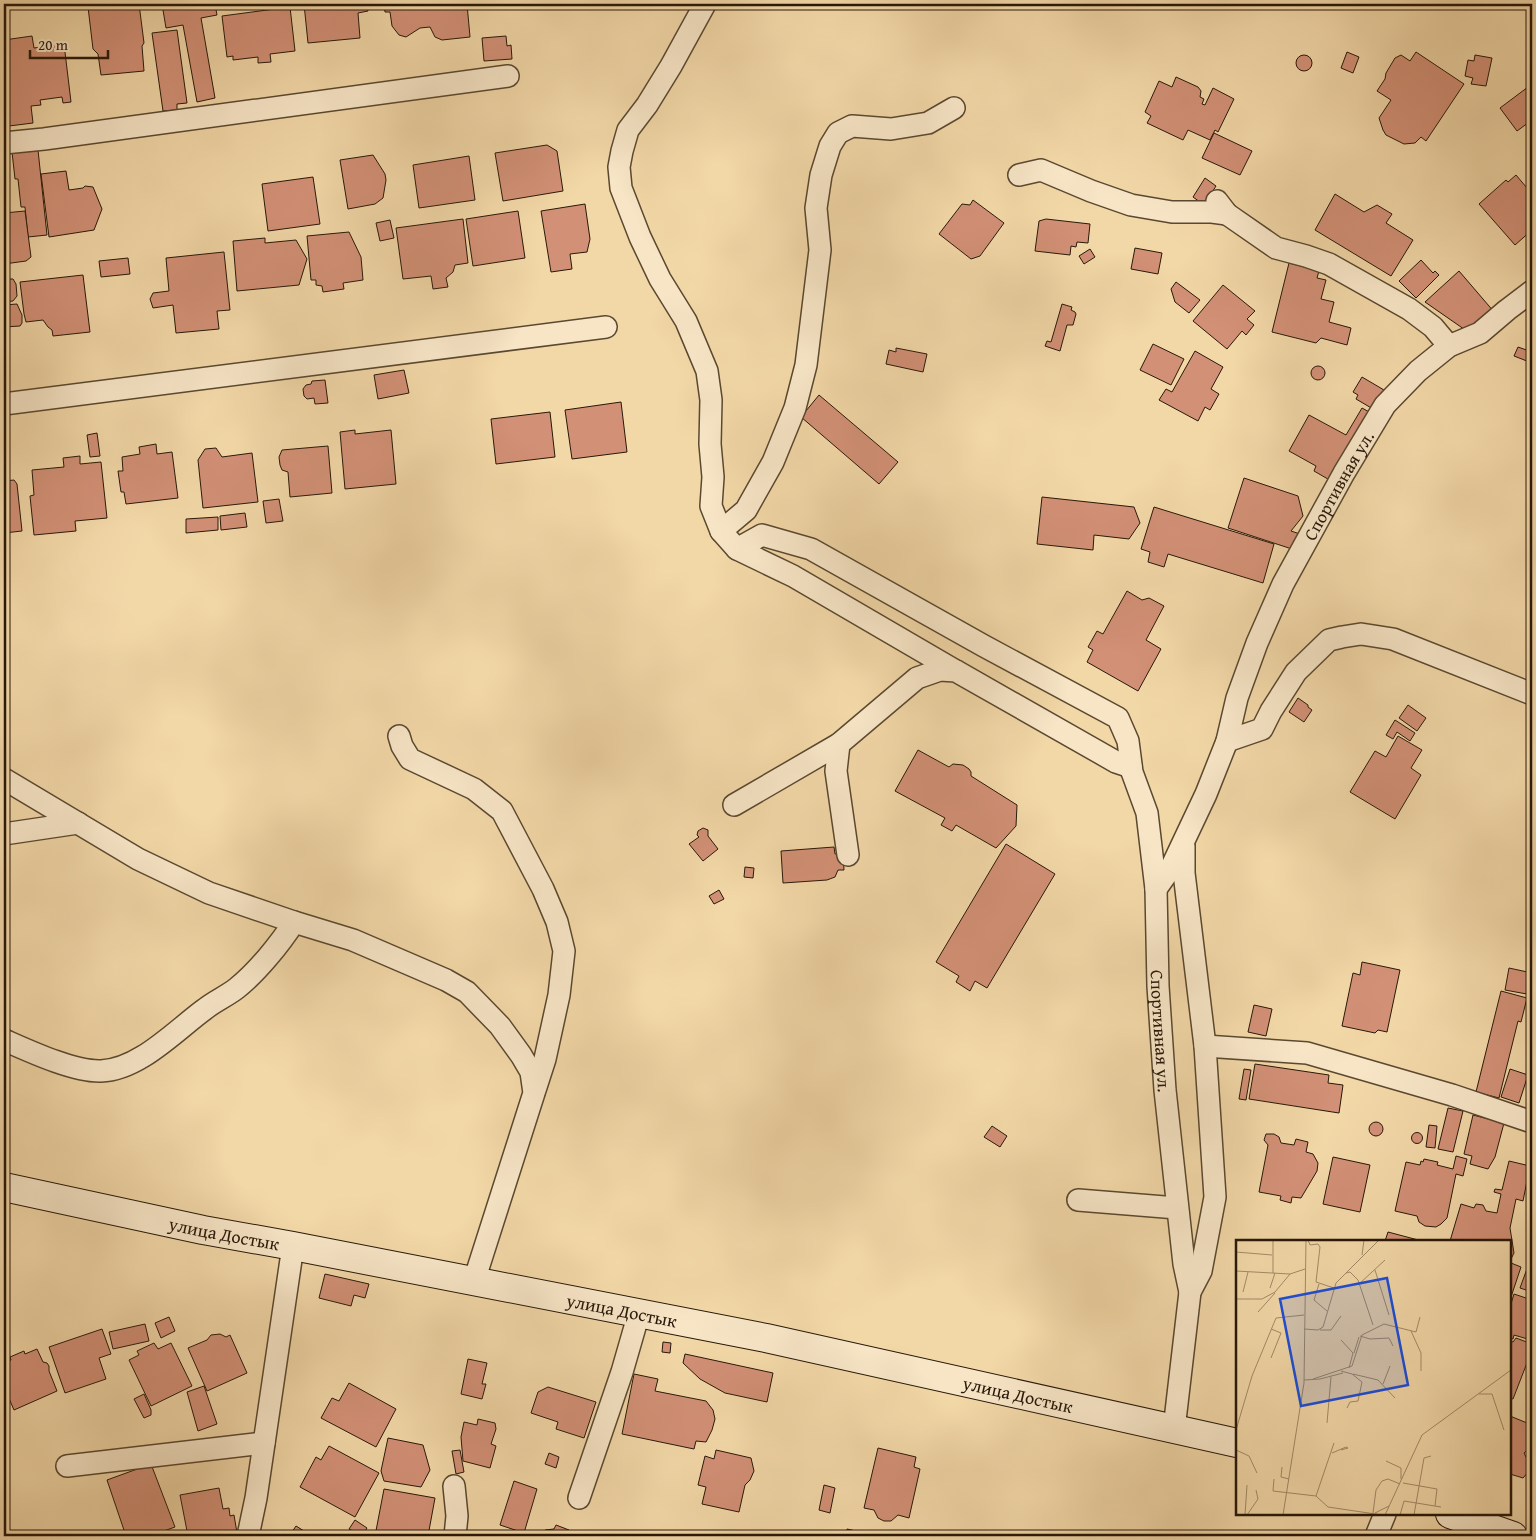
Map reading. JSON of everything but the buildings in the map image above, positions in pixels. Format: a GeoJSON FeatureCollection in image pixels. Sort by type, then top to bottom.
{"type":"FeatureCollection","features":[{"type":"Feature","properties":{"kind":"main road","name":"улица Достык"},"geometry":{"type":"LineString","coordinates":[[4,1187],[203,1230],[766,1338],[1236,1443]]}},
{"type":"Feature","properties":{"kind":"main road"},"geometry":{"type":"LineString","coordinates":[[1453,1515],[1513,1536]]}},
{"type":"Feature","properties":{"kind":"street"},"geometry":{"type":"LineString","coordinates":[[705,4],[671,66],[647,105],[628,130],[619,167],[622,188],[640,237],[660,279],[686,321],[707,370],[711,400],[712,506],[721,531],[737,549],[793,576],[1132,770]]}},
{"type":"Feature","properties":{"kind":"street"},"geometry":{"type":"LineString","coordinates":[[4,143],[508,76]]}},
{"type":"Feature","properties":{"kind":"street"},"geometry":{"type":"LineString","coordinates":[[721,531],[746,510],[773,462],[795,408],[806,366],[820,250],[816,208],[821,175],[830,146],[838,133],[852,126],[891,129],[928,123],[954,108]]}},
{"type":"Feature","properties":{"kind":"street"},"geometry":{"type":"LineString","coordinates":[[1019,175],[1041,170],[1131,205],[1172,212],[1212,212],[1222,208],[1276,248],[1329,264],[1409,309],[1432,327],[1449,346]]}},
{"type":"Feature","properties":{"kind":"street","name":"Спортивная ул."},"geometry":{"type":"LineString","coordinates":[[1156,889],[1171,868],[1184,842],[1228,741],[1237,698],[1283,584],[1344,473],[1385,406],[1418,371],[1449,346],[1480,333],[1532,291]]}},
{"type":"Feature","properties":{"kind":"street"},"geometry":{"type":"LineString","coordinates":[[5,401],[606,326]]}},
{"type":"Feature","properties":{"kind":"street","name":"Спортивная ул."},"geometry":{"type":"LineString","coordinates":[[737,549],[762,535],[811,549],[984,646],[1118,718],[1128,741],[1132,770],[1148,813],[1156,889],[1159,1004],[1165,1090],[1177,1208],[1184,1264],[1190,1292],[1174,1429]]}},
{"type":"Feature","properties":{"kind":"street"},"geometry":{"type":"LineString","coordinates":[[1228,741],[1262,729],[1271,710],[1296,672],[1329,640],[1342,636],[1361,634],[1393,639],[1532,694]]}},
{"type":"Feature","properties":{"kind":"street"},"geometry":{"type":"LineString","coordinates":[[734,805],[839,744],[918,678],[940,670],[956,671]]}},
{"type":"Feature","properties":{"kind":"street"},"geometry":{"type":"LineString","coordinates":[[399,736],[402,746],[410,759],[474,789],[502,811],[543,889],[557,922],[564,951],[559,995],[544,1058],[474,1281]]}},
{"type":"Feature","properties":{"kind":"street"},"geometry":{"type":"LineString","coordinates":[[839,744],[836,771],[848,855]]}},
{"type":"Feature","properties":{"kind":"street"},"geometry":{"type":"LineString","coordinates":[[4,779],[138,859],[208,894],[353,940],[446,980],[467,992],[500,1026],[521,1055],[531,1072],[534,1093]]}},
{"type":"Feature","properties":{"kind":"street"},"geometry":{"type":"LineString","coordinates":[[4,834],[78,823]]}},
{"type":"Feature","properties":{"kind":"street","name":"Спортивная ул."},"geometry":{"type":"LineString","coordinates":[[1184,842],[1184,873],[1205,1046],[1215,1197],[1201,1271],[1190,1292]]}},
{"type":"Feature","properties":{"kind":"street"},"geometry":{"type":"LineString","coordinates":[[4,1040],[46,1058],[76,1067],[101,1071],[122,1067],[144,1056],[206,1008],[237,988],[265,960],[294,922]]}},
{"type":"Feature","properties":{"kind":"street"},"geometry":{"type":"LineString","coordinates":[[1205,1046],[1308,1053],[1452,1095],[1532,1122]]}},
{"type":"Feature","properties":{"kind":"street"},"geometry":{"type":"LineString","coordinates":[[1078,1200],[1177,1208]]}},
{"type":"Feature","properties":{"kind":"street"},"geometry":{"type":"LineString","coordinates":[[248,1536],[256,1498],[293,1246]]}},
{"type":"Feature","properties":{"kind":"street"},"geometry":{"type":"LineString","coordinates":[[579,1498],[622,1372],[639,1313]]}},
{"type":"Feature","properties":{"kind":"street"},"geometry":{"type":"LineString","coordinates":[[67,1466],[264,1443]]}},
{"type":"Feature","properties":{"kind":"street"},"geometry":{"type":"LineString","coordinates":[[454,1486],[457,1516],[455,1536]]}},
{"type":"Feature","properties":{"kind":"street"},"geometry":{"type":"LineString","coordinates":[[1376,1536],[1385,1515]]}}]}
